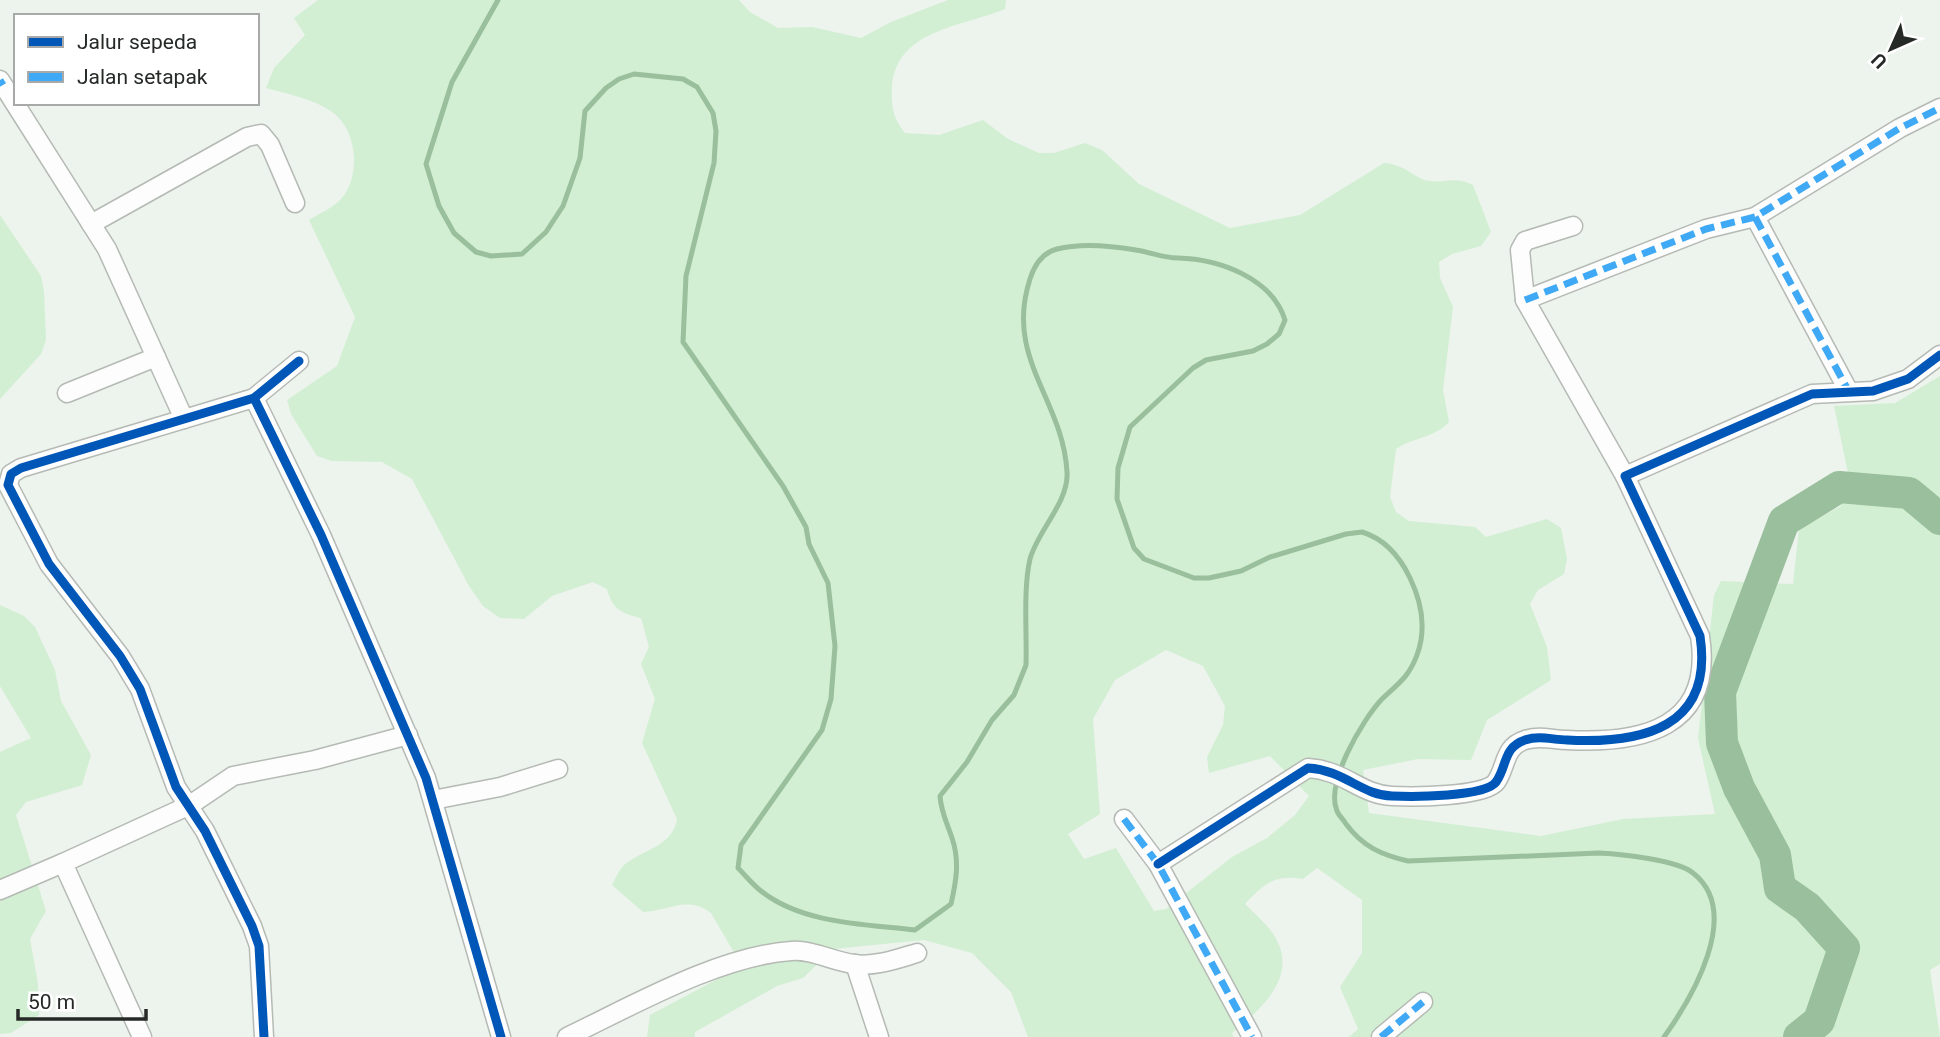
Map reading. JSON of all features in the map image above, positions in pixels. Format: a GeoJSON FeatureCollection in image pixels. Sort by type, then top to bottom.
{"type":"FeatureCollection","features":[{"type":"Feature","properties":{"kind":"street"},"geometry":{"type":"LineString","coordinates":[[0,80],[14,102]]}},
{"type":"Feature","properties":{"kind":"street"},"geometry":{"type":"LineString","coordinates":[[16,105],[107,249],[184,419]]}},
{"type":"Feature","properties":{"kind":"street"},"geometry":{"type":"LineString","coordinates":[[1525,300],[1706,229],[1755,217],[1900,128],[1940,108]]}},
{"type":"Feature","properties":{"kind":"street"},"geometry":{"type":"LineString","coordinates":[[91,224],[247,137],[261,134],[270,145],[295,203]]}},
{"type":"Feature","properties":{"kind":"street"},"geometry":{"type":"LineString","coordinates":[[1755,217],[1848,390]]}},
{"type":"Feature","properties":{"kind":"street"},"geometry":{"type":"LineString","coordinates":[[1158,864],[1293,775],[1308,768],[1328,769],[1374,793],[1392,796],[1480,792],[1495,784],[1509,752],[1526,740],[1625,736],[1659,730],[1675,722],[1696,690],[1703,656],[1700,636],[1625,476],[1525,300],[1520,250],[1525,241],[1573,226]]}},
{"type":"Feature","properties":{"kind":"street"},"geometry":{"type":"LineString","coordinates":[[1625,476],[1812,394],[1848,390],[1873,391],[1908,380],[1940,355]]}},
{"type":"Feature","properties":{"kind":"street"},"geometry":{"type":"LineString","coordinates":[[67,393],[156,357]]}},
{"type":"Feature","properties":{"kind":"street"},"geometry":{"type":"LineString","coordinates":[[264,1037],[259,946],[246,914],[190,805],[176,787],[140,689],[120,656],[49,564],[8,485],[11,474],[21,468],[254,398],[299,361]]}},
{"type":"Feature","properties":{"kind":"street"},"geometry":{"type":"LineString","coordinates":[[254,398],[321,535],[408,735],[433,800],[501,1037]]}},
{"type":"Feature","properties":{"kind":"street"},"geometry":{"type":"LineString","coordinates":[[0,890],[190,805],[233,776],[315,760],[408,735]]}},
{"type":"Feature","properties":{"kind":"street"},"geometry":{"type":"LineString","coordinates":[[433,800],[500,787],[558,769]]}},
{"type":"Feature","properties":{"kind":"street"},"geometry":{"type":"LineString","coordinates":[[1124,818],[1158,864],[1252,1037]]}},
{"type":"Feature","properties":{"kind":"street"},"geometry":{"type":"LineString","coordinates":[[63,863],[142,1037]]}},
{"type":"Feature","properties":{"kind":"street"},"geometry":{"type":"LineString","coordinates":[[567,1037],[736,961],[794,950],[855,964],[884,962],[917,953]]}},
{"type":"Feature","properties":{"kind":"street"},"geometry":{"type":"LineString","coordinates":[[855,964],[866,990],[878,1037]]}},
{"type":"Feature","properties":{"kind":"street"},"geometry":{"type":"LineString","coordinates":[[1381,1037],[1423,1002]]}},
{"type":"Feature","properties":{"kind":"green space"},"geometry":{"type":"Polygon","coordinates":[[[318,0],[739,0],[750,12],[778,28],[812,27],[861,38],[891,22],[948,0],[1006,0],[1005,9],[933,34],[917,42],[905,54],[896,69],[892,95],[895,117],[905,133],[939,135],[983,120],[1008,139],[1039,153],[1054,153],[1085,143],[1102,150],[1139,184],[1230,228],[1300,215],[1384,163],[1392,164],[1425,180],[1456,180],[1473,185],[1491,232],[1481,246],[1452,254],[1439,262],[1440,278],[1453,307],[1443,390],[1449,422],[1437,431],[1396,449],[1390,497],[1396,512],[1409,521],[1475,527],[1486,537],[1547,519],[1561,528],[1567,559],[1564,574],[1538,590],[1530,604],[1547,647],[1551,680],[1487,720],[1471,760],[1418,759],[1363,770],[1369,813],[1541,836],[1623,819],[1715,814],[1698,738],[1714,595],[1721,581],[1793,584],[1799,529],[1841,506],[1848,473],[1834,406],[1895,403],[1940,376],[1940,964],[1930,970],[1940,1037],[1349,1037],[1358,1029],[1340,987],[1362,953],[1362,900],[1317,868],[1303,879],[1284,878],[1270,882],[1245,904],[1275,937],[1281,952],[1282,966],[1273,991],[1254,1014],[1232,1033],[1234,1037],[1028,1037],[1011,992],[972,953],[924,940],[833,949],[803,978],[777,986],[695,1032],[695,1037],[647,1037],[650,1015],[742,966],[711,913],[694,905],[678,905],[643,912],[612,885],[625,864],[670,835],[677,819],[642,743],[655,699],[641,664],[649,647],[641,618],[628,615],[615,606],[607,589],[593,582],[552,596],[524,619],[500,618],[483,606],[469,586],[412,479],[382,462],[332,461],[317,456],[291,414],[287,400],[337,366],[355,317],[309,220],[338,202],[347,190],[354,167],[352,142],[341,120],[325,107],[266,88],[274,68],[305,35],[294,18],[318,0]],[[1166,650],[1115,680],[1093,719],[1100,814],[1068,834],[1084,859],[1116,848],[1154,911],[1166,909],[1232,857],[1267,838],[1295,815],[1309,796],[1270,756],[1209,773],[1207,757],[1223,725],[1225,706],[1203,666],[1166,650]]]}},
{"type":"Feature","properties":{"kind":"green space"},"geometry":{"type":"Polygon","coordinates":[[[0,215],[41,276],[46,340],[41,354],[0,399],[0,215]]]}},
{"type":"Feature","properties":{"kind":"green space"},"geometry":{"type":"Polygon","coordinates":[[[0,605],[24,616],[35,627],[55,670],[61,701],[91,755],[82,785],[26,802],[16,815],[46,911],[30,939],[38,984],[39,1015],[11,1033],[0,1034],[0,752],[31,738],[0,686],[0,605]]]}},
{"type":"Feature","properties":{"kind":"waterway"},"geometry":{"type":"LineString","coordinates":[[498,0],[452,82],[426,164],[439,206],[454,233],[476,252],[491,256],[522,254],[546,232],[563,206],[580,158],[585,111],[606,88],[619,79],[634,74],[683,79],[697,87],[713,113],[716,131],[714,163],[686,276],[683,342],[783,486],[806,527],[809,544],[828,583],[835,646],[831,699],[822,730],[741,845],[738,868],[758,889],[778,902],[815,916],[855,924],[915,930],[951,904],[957,863],[940,796],[967,762],[992,720],[1014,695],[1026,665],[1026,597],[1030,559],[1039,537],[1058,505],[1066,483],[1063,446],[1029,356],[1024,332],[1024,307],[1030,279],[1036,265],[1047,254],[1057,249],[1076,246],[1117,247],[1167,257],[1194,259],[1226,267],[1256,282],[1269,293],[1285,320],[1279,334],[1267,344],[1253,351],[1206,360],[1193,368],[1130,427],[1118,468],[1117,499],[1134,548],[1144,559],[1194,578],[1209,578],[1241,571],[1270,557],[1346,534],[1362,532],[1378,539],[1391,550],[1406,570],[1418,597],[1422,616],[1420,645],[1410,670],[1373,710],[1347,753],[1336,785],[1338,813],[1352,832],[1366,844],[1381,853],[1408,861],[1599,853],[1634,856],[1686,868],[1707,890],[1714,910],[1713,932],[1699,978],[1664,1037]]}},
{"type":"Feature","properties":{"kind":"waterway"},"geometry":{"type":"LineString","coordinates":[[1799,1037],[1819,1021],[1844,948],[1807,907],[1780,888],[1775,855],[1739,788],[1722,743],[1720,692],[1784,521],[1839,487],[1909,493],[1940,519]]}},
{"type":"Feature","properties":{"kind":"marked path"},"geometry":{"type":"LineString","coordinates":[[0,80],[3,85]]}},
{"type":"Feature","properties":{"kind":"marked path"},"geometry":{"type":"LineString","coordinates":[[1525,300],[1706,229],[1755,217],[1900,128],[1940,108]]}},
{"type":"Feature","properties":{"kind":"marked path"},"geometry":{"type":"LineString","coordinates":[[1755,217],[1848,390]]}},
{"type":"Feature","properties":{"kind":"marked path"},"geometry":{"type":"LineString","coordinates":[[1124,819],[1158,864],[1252,1037]]}},
{"type":"Feature","properties":{"kind":"marked path"},"geometry":{"type":"LineString","coordinates":[[1381,1037],[1423,1002]]}},
{"type":"Feature","properties":{"kind":"cycle path"},"geometry":{"type":"LineString","coordinates":[[1158,864],[1308,768],[1332,773],[1381,795],[1464,793],[1478,791],[1496,782],[1509,752],[1525,740],[1621,738],[1646,733],[1667,724],[1684,710],[1696,692],[1701,667],[1700,636],[1625,476],[1812,394],[1873,391],[1908,379],[1940,355]]}},
{"type":"Feature","properties":{"kind":"cycle path"},"geometry":{"type":"LineString","coordinates":[[264,1037],[259,946],[252,926],[205,831],[176,787],[140,689],[120,656],[49,564],[8,485],[11,474],[21,468],[254,398],[299,361]]}},
{"type":"Feature","properties":{"kind":"cycle path"},"geometry":{"type":"LineString","coordinates":[[254,398],[321,535],[426,778],[501,1037]]}}]}
